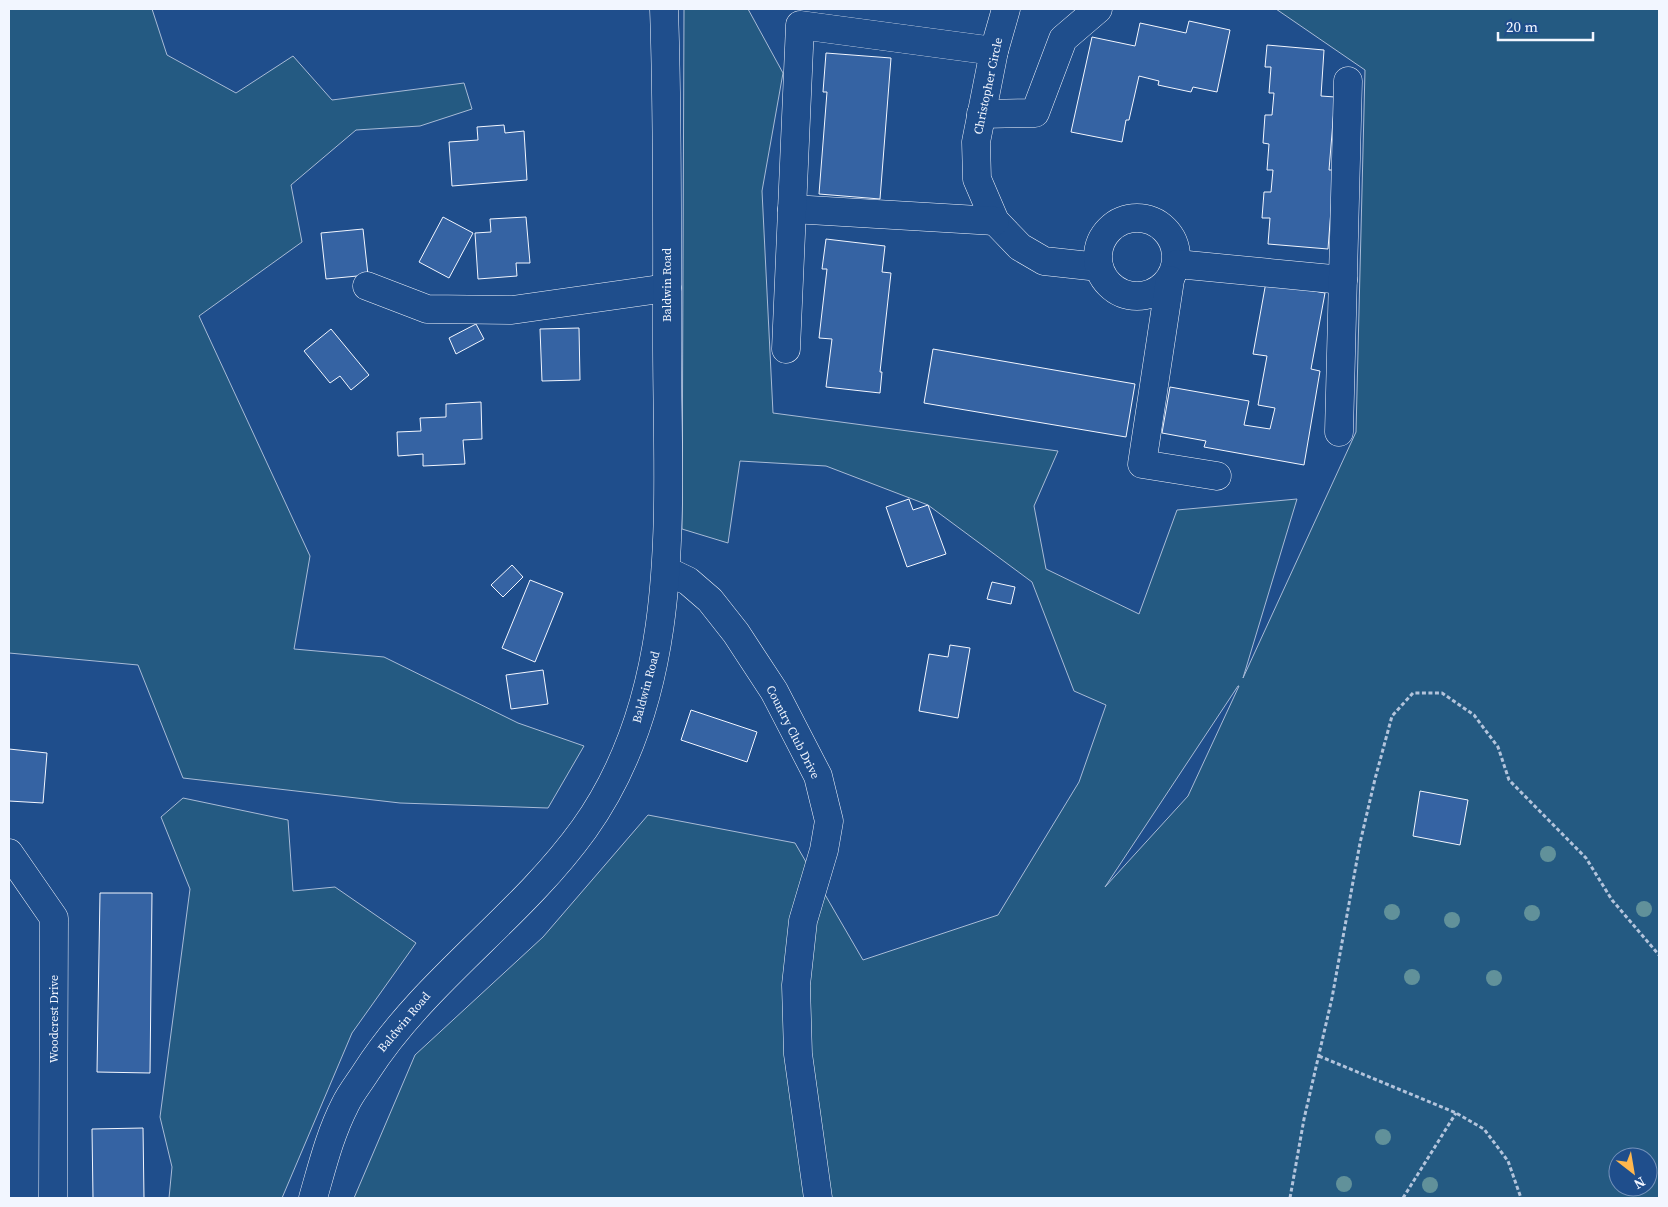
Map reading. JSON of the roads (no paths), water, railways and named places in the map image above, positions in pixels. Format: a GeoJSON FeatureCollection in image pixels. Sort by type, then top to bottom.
{"type":"FeatureCollection","features":[{"type":"Feature","properties":{"kind":"street","name":"Baldwin Road"},"geometry":{"type":"LineString","coordinates":[[313,1198],[324,1161],[345,1105],[381,1048],[418,1004],[548,872],[583,830],[613,784],[636,728],[656,658],[667,571],[667,98],[664,9]]}},
{"type":"Feature","properties":{"kind":"street","name":"Christopher Circle"},"geometry":{"type":"LineString","coordinates":[[1006,9],[994,51],[976,142],[977,179],[995,221],[1020,247],[1044,261],[1099,267]]}},
{"type":"Feature","properties":{"kind":"street"},"geometry":{"type":"LineString","coordinates":[[981,114],[1036,113],[1063,40],[1098,9]]}},
{"type":"Feature","properties":{"kind":"street"},"geometry":{"type":"LineString","coordinates":[[786,349],[800,25],[994,51]]}},
{"type":"Feature","properties":{"kind":"street"},"geometry":{"type":"LineString","coordinates":[[1339,432],[1348,81]]}},
{"type":"Feature","properties":{"kind":"street"},"geometry":{"type":"LineString","coordinates":[[792,209],[995,221]]}},
{"type":"Feature","properties":{"kind":"street"},"geometry":{"type":"LineString","coordinates":[[1173,272],[1157,291],[1143,297],[1123,294],[1107,284],[1099,267],[1100,243],[1110,229],[1123,220],[1142,218],[1156,222],[1166,230],[1174,241],[1173,272],[1142,464],[1217,476]]}},
{"type":"Feature","properties":{"kind":"street"},"geometry":{"type":"LineString","coordinates":[[1173,272],[1343,280]]}},
{"type":"Feature","properties":{"kind":"street"},"geometry":{"type":"LineString","coordinates":[[367,286],[427,309],[512,310],[667,288]]}},
{"type":"Feature","properties":{"kind":"street","name":"Country Club Drive"},"geometry":{"type":"LineString","coordinates":[[667,571],[688,581],[710,600],[736,633],[774,691],[818,776],[829,821],[824,850],[804,920],[796,984],[798,1054],[818,1198]]}},
{"type":"Feature","properties":{"kind":"street","name":"Woodcrest Drive"},"geometry":{"type":"LineString","coordinates":[[9,853],[54,918],[53,1198]]}}]}
